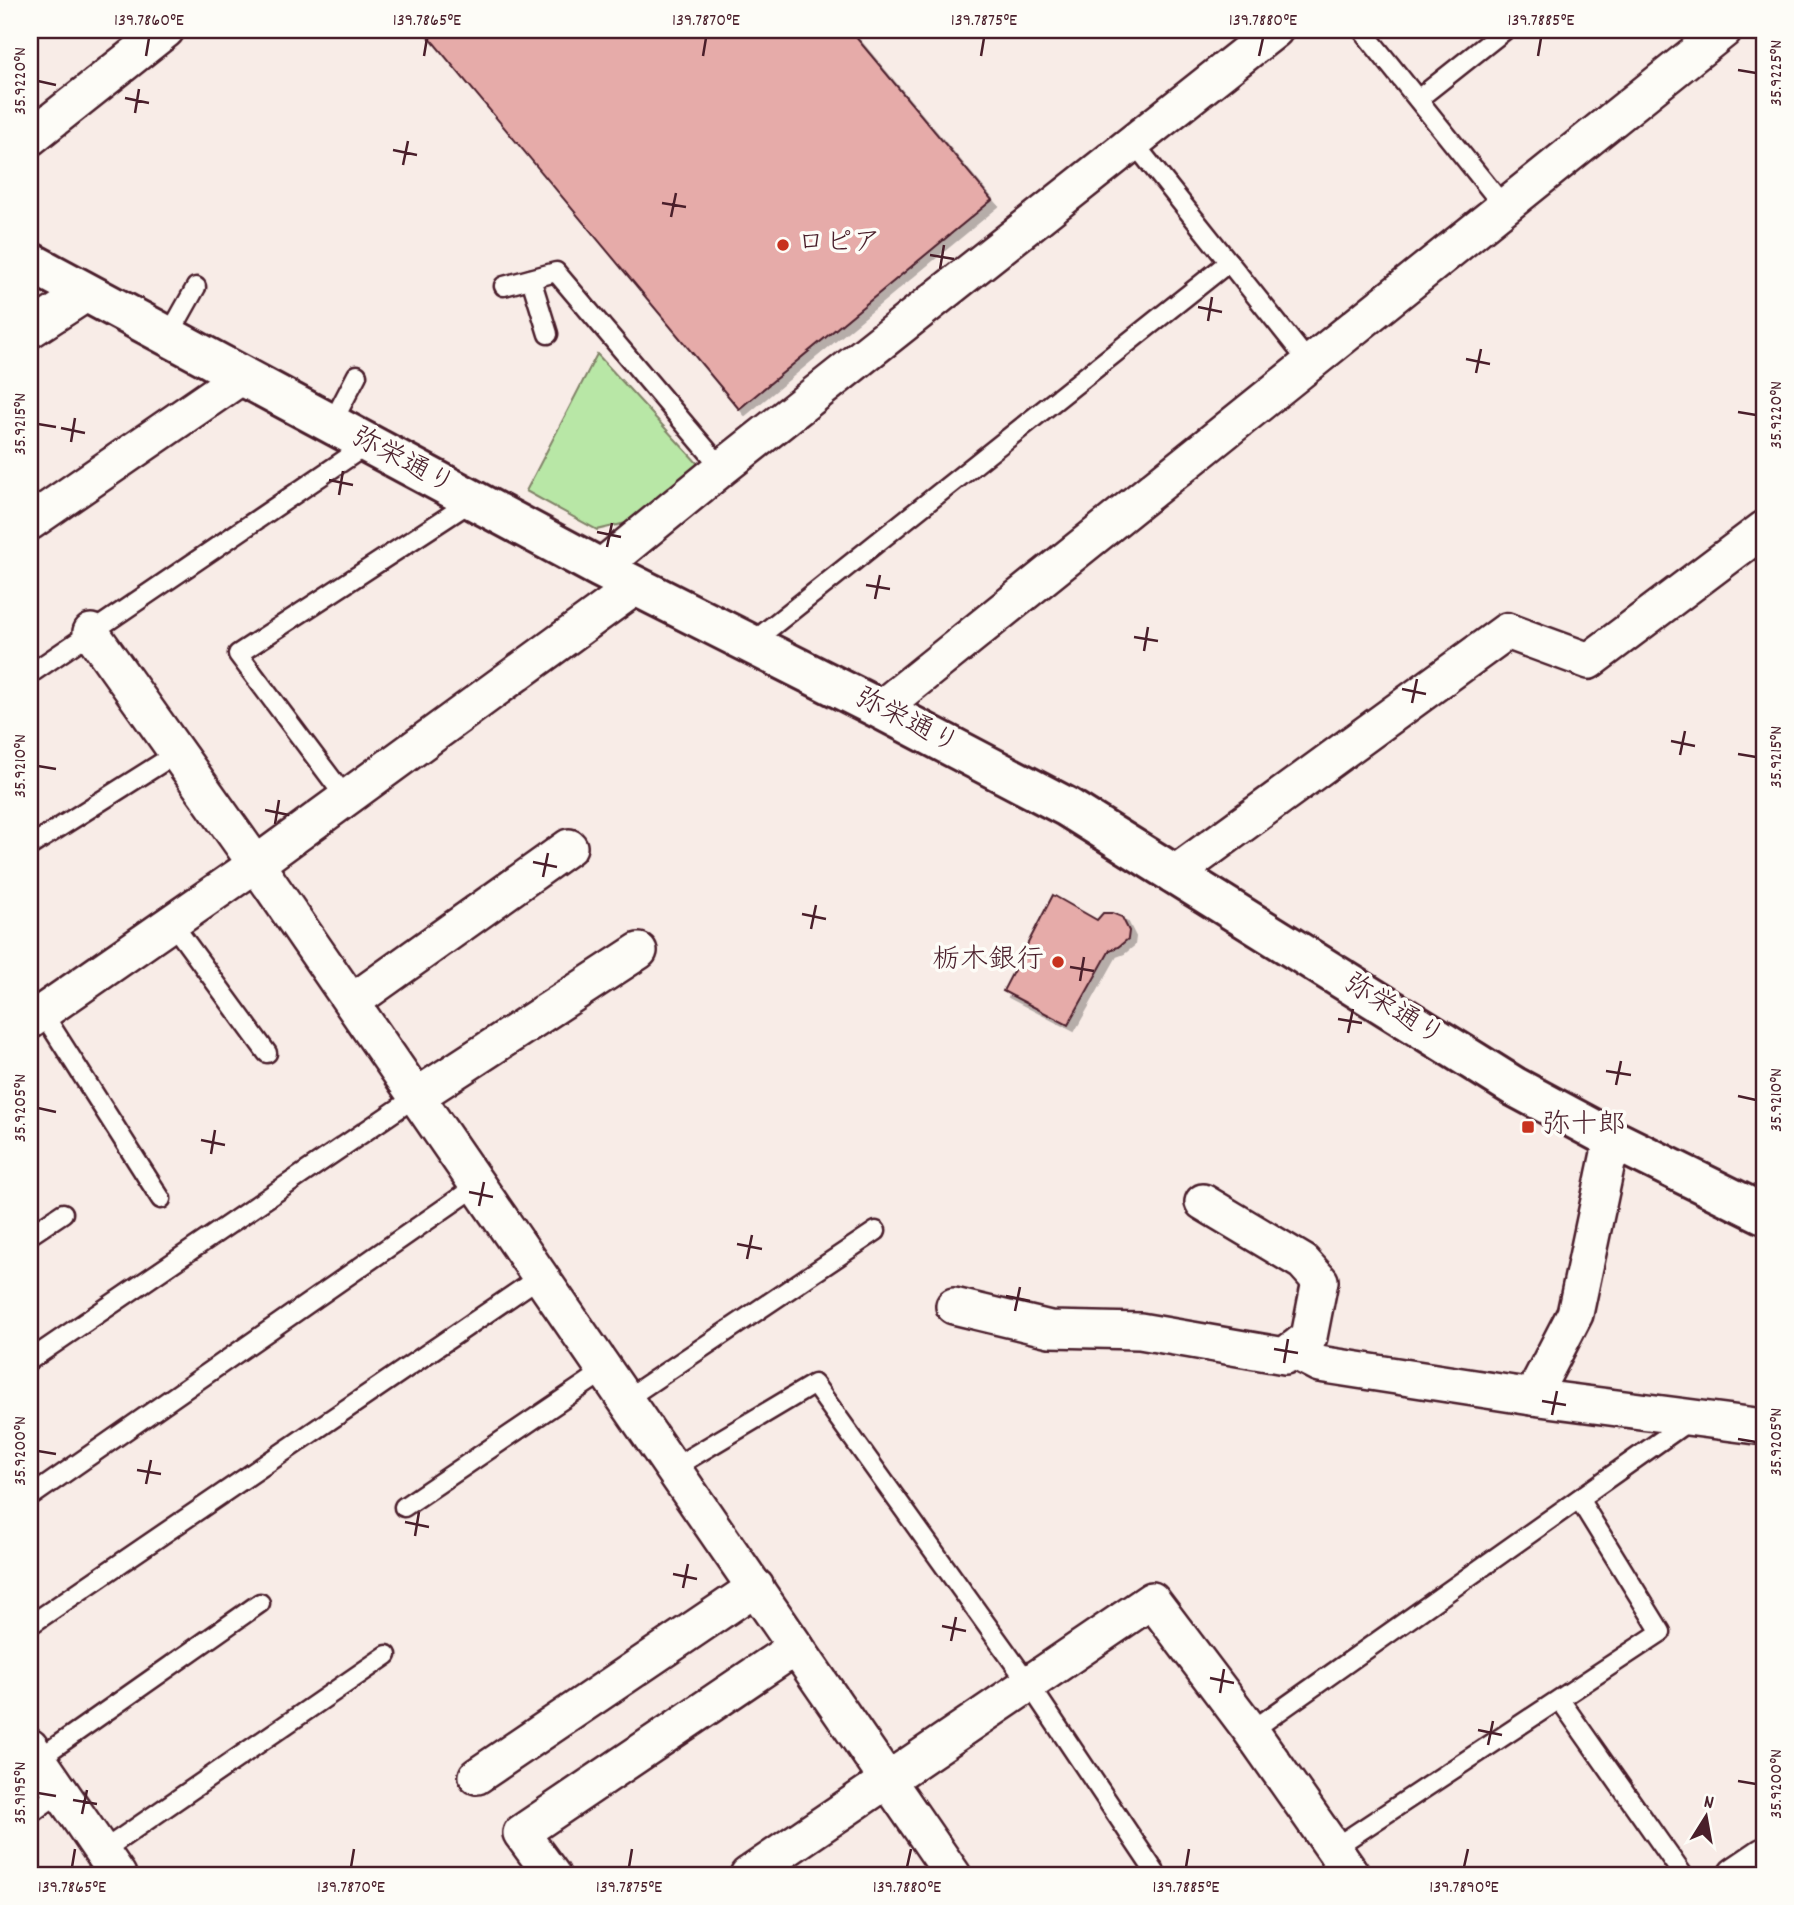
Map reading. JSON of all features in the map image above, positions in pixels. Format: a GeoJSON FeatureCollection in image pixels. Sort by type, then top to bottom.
{"type":"FeatureCollection","features":[{"type":"Feature","properties":{"kind":"street"},"geometry":{"type":"LineString","coordinates":[[30,138],[166,30]]}},
{"type":"Feature","properties":{"kind":"street"},"geometry":{"type":"LineString","coordinates":[[600,568],[722,468],[1275,30]]}},
{"type":"Feature","properties":{"kind":"street"},"geometry":{"type":"LineString","coordinates":[[880,709],[1724,30]]}},
{"type":"Feature","properties":{"kind":"street","name":"弥栄通り"},"geometry":{"type":"LineString","coordinates":[[30,262],[635,587],[880,709],[1067,807],[1515,1087],[1612,1139],[1764,1214]]}},
{"type":"Feature","properties":{"kind":"street"},"geometry":{"type":"LineString","coordinates":[[30,330],[87,293]]}},
{"type":"Feature","properties":{"kind":"street"},"geometry":{"type":"LineString","coordinates":[[30,522],[242,376]]}},
{"type":"Feature","properties":{"kind":"street"},"geometry":{"type":"LineString","coordinates":[[1173,875],[1507,631],[1590,661],[1764,529]]}},
{"type":"Feature","properties":{"kind":"street"},"geometry":{"type":"LineString","coordinates":[[36,1016],[257,864],[635,587]]}},
{"type":"Feature","properties":{"kind":"street"},"geometry":{"type":"LineString","coordinates":[[91,632],[257,864],[953,1875]]}},
{"type":"Feature","properties":{"kind":"street"},"geometry":{"type":"LineString","coordinates":[[352,1002],[569,846]]}},
{"type":"Feature","properties":{"kind":"street"},"geometry":{"type":"LineString","coordinates":[[417,1096],[639,951]]}},
{"type":"Feature","properties":{"kind":"street"},"geometry":{"type":"LineString","coordinates":[[1532,1397],[1575,1314],[1612,1139]]}},
{"type":"Feature","properties":{"kind":"street"},"geometry":{"type":"LineString","coordinates":[[954,1306],[1050,1329],[1140,1331],[1285,1356],[1309,1337],[1320,1281],[1303,1262],[1203,1202]]}},
{"type":"Feature","properties":{"kind":"street"},"geometry":{"type":"LineString","coordinates":[[1292,1350],[1319,1364],[1532,1397],[1764,1427]]}},
{"type":"Feature","properties":{"kind":"street"},"geometry":{"type":"LineString","coordinates":[[477,1776],[756,1587]]}},
{"type":"Feature","properties":{"kind":"street"},"geometry":{"type":"LineString","coordinates":[[754,1874],[1152,1600],[1251,1731],[1343,1861]]}},
{"type":"Feature","properties":{"kind":"street"},"geometry":{"type":"LineString","coordinates":[[552,1875],[522,1833],[796,1647]]}},
{"type":"Feature","properties":{"kind":"street"},"geometry":{"type":"LineString","coordinates":[[34,1753],[109,1863]]}},
{"type":"Feature","properties":{"kind":"street"},"geometry":{"type":"LineString","coordinates":[[1736,1875],[1764,1856]]}},
{"type":"Feature","properties":{"kind":"lane"},"geometry":{"type":"LineString","coordinates":[[1362,30],[1505,208]]}},
{"type":"Feature","properties":{"kind":"lane"},"geometry":{"type":"LineString","coordinates":[[1418,99],[1505,30]]}},
{"type":"Feature","properties":{"kind":"lane"},"geometry":{"type":"LineString","coordinates":[[1133,142],[1310,364]]}},
{"type":"Feature","properties":{"kind":"lane"},"geometry":{"type":"LineString","coordinates":[[750,644],[1229,262]]}},
{"type":"Feature","properties":{"kind":"lane"},"geometry":{"type":"LineString","coordinates":[[504,286],[556,272],[722,468]]}},
{"type":"Feature","properties":{"kind":"lane"},"geometry":{"type":"LineString","coordinates":[[531,279],[548,334]]}},
{"type":"Feature","properties":{"kind":"lane"},"geometry":{"type":"LineString","coordinates":[[168,337],[196,287]]}},
{"type":"Feature","properties":{"kind":"lane"},"geometry":{"type":"LineString","coordinates":[[331,425],[357,375]]}},
{"type":"Feature","properties":{"kind":"lane"},"geometry":{"type":"LineString","coordinates":[[30,674],[368,444]]}},
{"type":"Feature","properties":{"kind":"lane"},"geometry":{"type":"LineString","coordinates":[[346,798],[238,654],[472,500]]}},
{"type":"Feature","properties":{"kind":"lane"},"geometry":{"type":"LineString","coordinates":[[30,846],[177,753]]}},
{"type":"Feature","properties":{"kind":"lane"},"geometry":{"type":"LineString","coordinates":[[172,923],[267,1053]]}},
{"type":"Feature","properties":{"kind":"lane"},"geometry":{"type":"LineString","coordinates":[[36,1016],[161,1199]]}},
{"type":"Feature","properties":{"kind":"lane"},"geometry":{"type":"LineString","coordinates":[[30,1360],[417,1096]]}},
{"type":"Feature","properties":{"kind":"lane"},"geometry":{"type":"LineString","coordinates":[[30,1497],[478,1185]]}},
{"type":"Feature","properties":{"kind":"lane"},"geometry":{"type":"LineString","coordinates":[[30,1235],[63,1213]]}},
{"type":"Feature","properties":{"kind":"lane"},"geometry":{"type":"LineString","coordinates":[[626,1399],[876,1231]]}},
{"type":"Feature","properties":{"kind":"lane"},"geometry":{"type":"LineString","coordinates":[[30,1625],[541,1276]]}},
{"type":"Feature","properties":{"kind":"lane"},"geometry":{"type":"LineString","coordinates":[[404,1507],[606,1370]]}},
{"type":"Feature","properties":{"kind":"lane"},"geometry":{"type":"LineString","coordinates":[[673,1468],[814,1384],[1029,1684],[1157,1875]]}},
{"type":"Feature","properties":{"kind":"lane"},"geometry":{"type":"LineString","coordinates":[[1251,1731],[1693,1418]]}},
{"type":"Feature","properties":{"kind":"lane"},"geometry":{"type":"LineString","coordinates":[[1343,1861],[1560,1700],[1661,1632],[1578,1499]]}},
{"type":"Feature","properties":{"kind":"lane"},"geometry":{"type":"LineString","coordinates":[[34,1753],[260,1602]]}},
{"type":"Feature","properties":{"kind":"lane"},"geometry":{"type":"LineString","coordinates":[[109,1863],[387,1655]]}},
{"type":"Feature","properties":{"kind":"lane"},"geometry":{"type":"LineString","coordinates":[[1560,1700],[1683,1875]]}},
{"type":"Feature","properties":{"kind":"lane"},"geometry":{"type":"LineString","coordinates":[[30,1814],[61,1793]]}},
{"type":"Feature","properties":{"kind":"green space"},"geometry":{"type":"Polygon","coordinates":[[[597,354],[698,464],[630,522],[597,530],[526,491],[597,354]]]}},
{"type":"Feature","properties":{"kind":"building"},"geometry":{"type":"Polygon","coordinates":[[[423,30],[850,30],[992,200],[739,409],[423,30]]]}},
{"type":"Feature","properties":{"kind":"building"},"geometry":{"type":"Polygon","coordinates":[[[1053,895],[1097,920],[1103,913],[1122,917],[1129,931],[1128,939],[1110,950],[1068,1025],[1003,991],[1053,895]]]}},
{"type":"Feature","properties":{"kind":"place","name":"ロピア"},"geometry":{"type":"Point","coordinates":[783,245]}},
{"type":"Feature","properties":{"kind":"place","name":"栃木銀行"},"geometry":{"type":"Point","coordinates":[1058,962]}},
{"type":"Feature","properties":{"kind":"place","name":"弥十郎"},"geometry":{"type":"Point","coordinates":[1528,1127]}}]}
